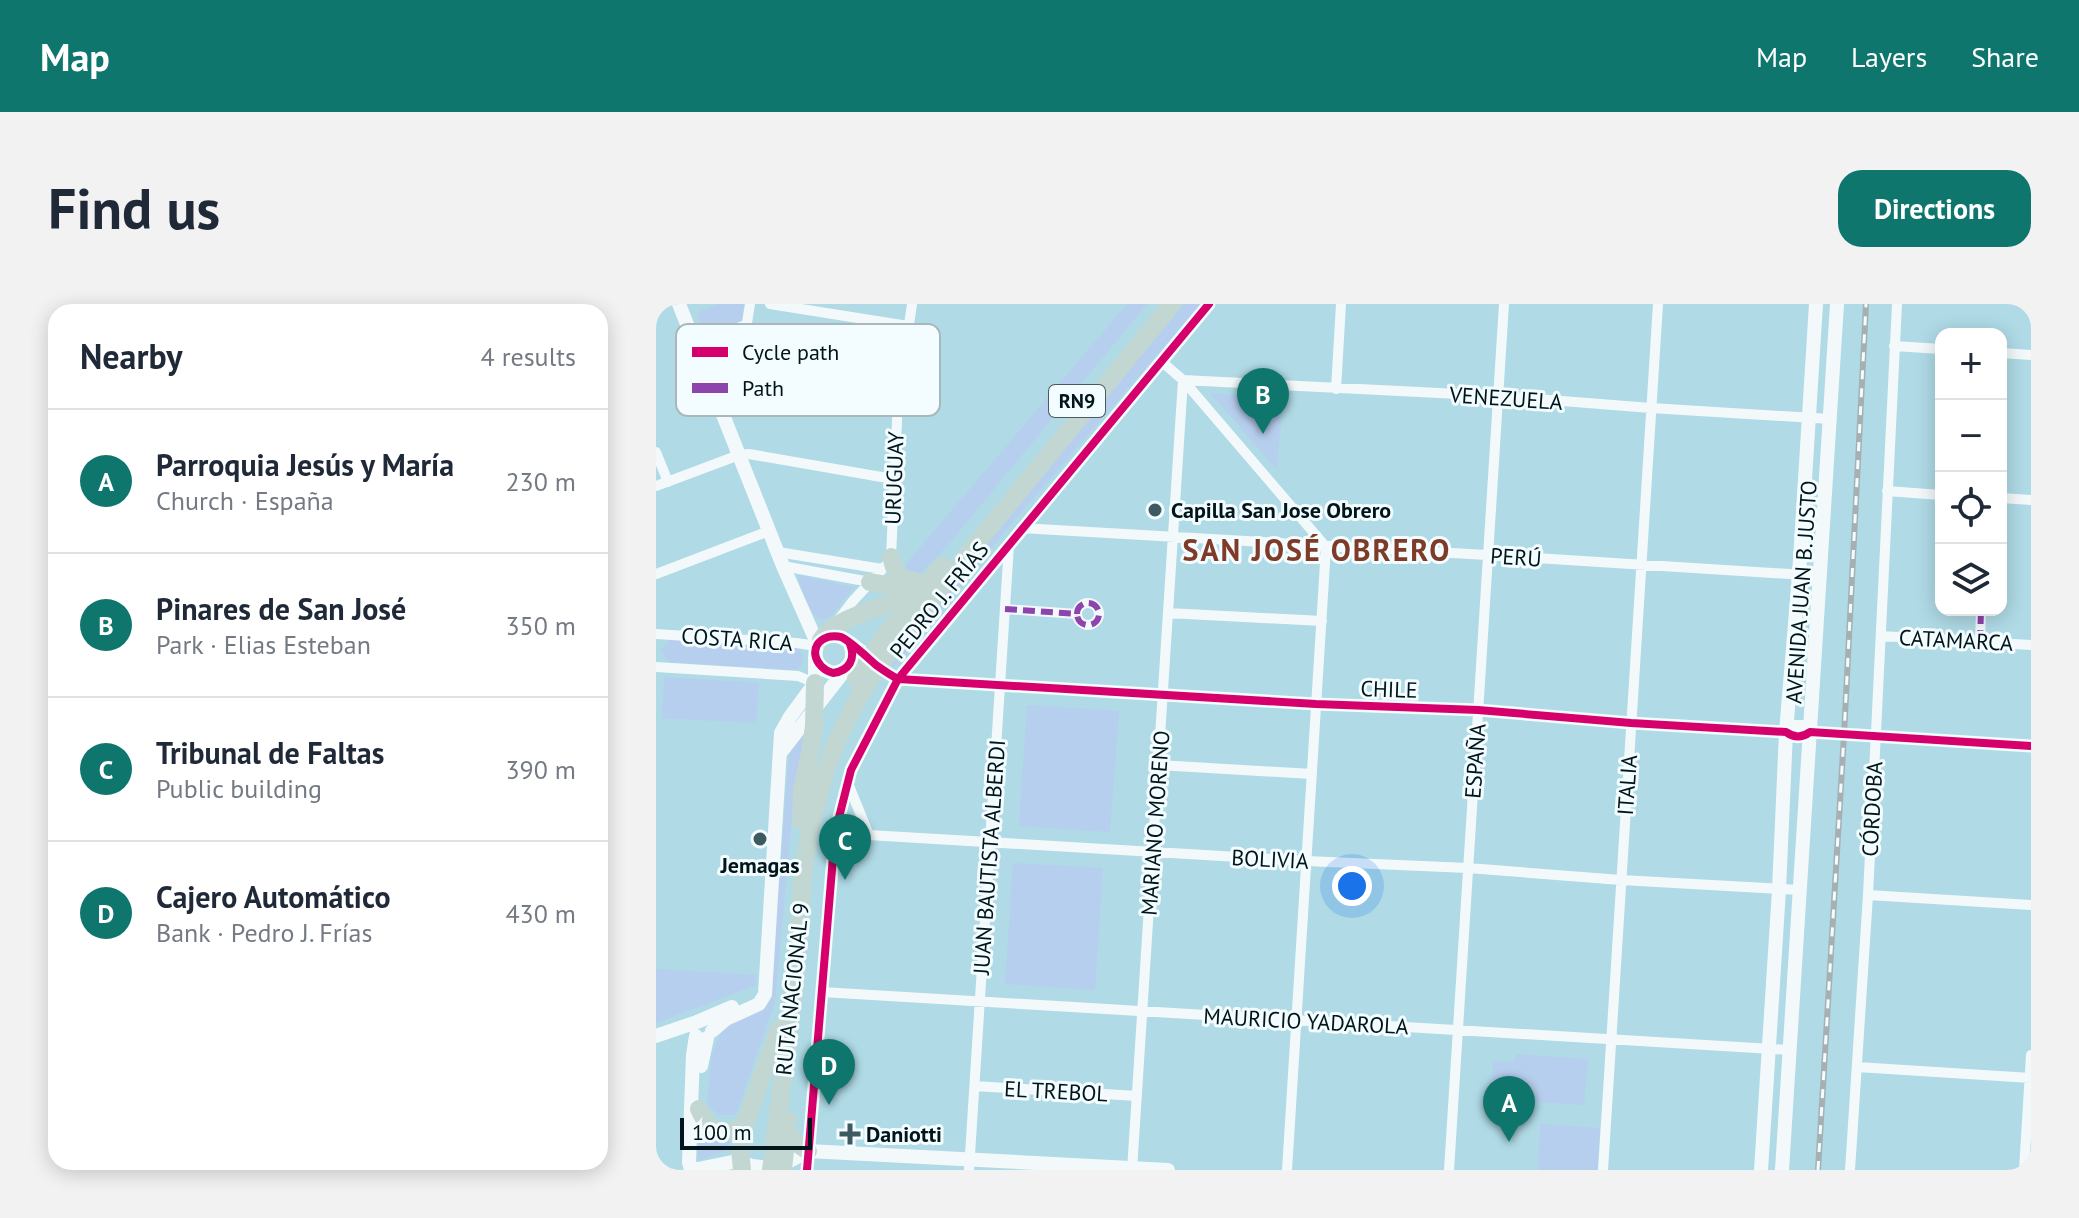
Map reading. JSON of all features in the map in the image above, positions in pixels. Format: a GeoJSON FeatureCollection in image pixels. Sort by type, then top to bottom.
{"type":"FeatureCollection","features":[{"type":"Feature","properties":{"kind":"highway","name":"RUTA NACIONAL 9"},"geometry":{"type":"LineString","coordinates":[[784,1030],[793,871],[801,820],[833,721],[949,559],[1157,304]]}},
{"type":"Feature","properties":{"kind":"highway","name":"RUTA NACIONAL 9"},"geometry":{"type":"LineString","coordinates":[[764,1168],[764,1125],[795,985],[809,834],[836,742],[873,662],[971,550],[1172,304]]}},
{"type":"Feature","properties":{"kind":"highway"},"geometry":{"type":"LineString","coordinates":[[801,820],[802,789],[810,754],[821,652],[921,583],[949,559]]}},
{"type":"Feature","properties":{"kind":"highway"},"geometry":{"type":"LineString","coordinates":[[881,569],[894,567],[901,578],[921,583]]}},
{"type":"Feature","properties":{"kind":"highway"},"geometry":{"type":"LineString","coordinates":[[881,569],[899,587],[921,583]]}},
{"type":"Feature","properties":{"kind":"highway","name":"RN9"},"geometry":{"type":"LineString","coordinates":[[784,1030],[792,1057],[787,1134],[764,1168],[741,1140],[784,1030]]}},
{"type":"Feature","properties":{"kind":"highway"},"geometry":{"type":"LineString","coordinates":[[699,1109],[714,1130],[727,1133],[745,1124]]}},
{"type":"Feature","properties":{"kind":"highway"},"geometry":{"type":"LineString","coordinates":[[787,1134],[808,1151]]}},
{"type":"Feature","properties":{"kind":"main road"},"geometry":{"type":"LineString","coordinates":[[679,304],[687,324]]}},
{"type":"Feature","properties":{"kind":"main road","name":"AVENIDA JUAN B. JUSTO"},"geometry":{"type":"LineString","coordinates":[[1761,1170],[1786,732],[1816,304]]}},
{"type":"Feature","properties":{"kind":"main road","name":"AVENIDA JUAN B. JUSTO"},"geometry":{"type":"LineString","coordinates":[[1782,1170],[1837,304]]}},
{"type":"Feature","properties":{"kind":"main road"},"geometry":{"type":"LineString","coordinates":[[724,416],[821,652],[841,672],[848,667]]}},
{"type":"Feature","properties":{"kind":"main road"},"geometry":{"type":"LineString","coordinates":[[656,1036],[674,1030],[701,1030],[756,995],[765,985],[781,733],[821,652],[841,637],[873,662]]}},
{"type":"Feature","properties":{"kind":"main road"},"geometry":{"type":"LineString","coordinates":[[781,752],[848,667],[853,656],[850,644]]}},
{"type":"Feature","properties":{"kind":"main road"},"geometry":{"type":"LineString","coordinates":[[692,1170],[699,1109],[701,1030]]}},
{"type":"Feature","properties":{"kind":"main road"},"geometry":{"type":"LineString","coordinates":[[692,1170],[689,1162],[693,1055],[701,1030]]}},
{"type":"Feature","properties":{"kind":"main road"},"geometry":{"type":"LineString","coordinates":[[692,1170],[731,1162],[764,1168],[808,1151],[970,1164],[1168,1170]]}},
{"type":"Feature","properties":{"kind":"street"},"geometry":{"type":"LineString","coordinates":[[746,324],[750,304]]}},
{"type":"Feature","properties":{"kind":"street"},"geometry":{"type":"LineString","coordinates":[[770,304],[895,324]]}},
{"type":"Feature","properties":{"kind":"street","name":"URUGUAY"},"geometry":{"type":"LineString","coordinates":[[908,324],[912,304]]}},
{"type":"Feature","properties":{"kind":"street","name":"PEDRO J. FRÍAS"},"geometry":{"type":"LineString","coordinates":[[807,1170],[835,833],[847,781],[860,750],[898,679],[1209,304]]}},
{"type":"Feature","properties":{"kind":"street"},"geometry":{"type":"LineString","coordinates":[[1336,389],[1341,304]]}},
{"type":"Feature","properties":{"kind":"street","name":"ESPAÑA"},"geometry":{"type":"LineString","coordinates":[[1449,1170],[1504,304]]}},
{"type":"Feature","properties":{"kind":"street","name":"ITALIA"},"geometry":{"type":"LineString","coordinates":[[1603,1170],[1658,304]]}},
{"type":"Feature","properties":{"kind":"street","name":"CÓRDOBA"},"geometry":{"type":"LineString","coordinates":[[1850,1170],[1868,895],[1897,304]]}},
{"type":"Feature","properties":{"kind":"street"},"geometry":{"type":"LineString","coordinates":[[1894,346],[1935,349]]}},
{"type":"Feature","properties":{"kind":"street"},"geometry":{"type":"LineString","coordinates":[[2007,353],[2031,355]]}},
{"type":"Feature","properties":{"kind":"street"},"geometry":{"type":"LineString","coordinates":[[1161,361],[1183,380],[1326,547],[1287,1170]]}},
{"type":"Feature","properties":{"kind":"street","name":"VENEZUELA"},"geometry":{"type":"LineString","coordinates":[[1183,380],[1498,396],[1830,419]]}},
{"type":"Feature","properties":{"kind":"street","name":"MARIANO MORENO"},"geometry":{"type":"LineString","coordinates":[[1132,1169],[1183,380]]}},
{"type":"Feature","properties":{"kind":"street","name":"URUGUAY"},"geometry":{"type":"LineString","coordinates":[[881,569],[893,479],[897,416]]}},
{"type":"Feature","properties":{"kind":"street"},"geometry":{"type":"LineString","coordinates":[[656,452],[668,482]]}},
{"type":"Feature","properties":{"kind":"street"},"geometry":{"type":"LineString","coordinates":[[656,486],[749,454],[893,479]]}},
{"type":"Feature","properties":{"kind":"street"},"geometry":{"type":"LineString","coordinates":[[1887,491],[1935,495]]}},
{"type":"Feature","properties":{"kind":"street"},"geometry":{"type":"LineString","coordinates":[[2007,498],[2031,500]]}},
{"type":"Feature","properties":{"kind":"street","name":"PERÚ"},"geometry":{"type":"LineString","coordinates":[[1021,528],[1820,576]]}},
{"type":"Feature","properties":{"kind":"street"},"geometry":{"type":"LineString","coordinates":[[656,574],[769,531]]}},
{"type":"Feature","properties":{"kind":"street","name":"JUAN BAUTISTA ALBERDI"},"geometry":{"type":"LineString","coordinates":[[970,1164],[1009,543]]}},
{"type":"Feature","properties":{"kind":"street"},"geometry":{"type":"LineString","coordinates":[[778,552],[881,569]]}},
{"type":"Feature","properties":{"kind":"street"},"geometry":{"type":"LineString","coordinates":[[783,566],[881,569]]}},
{"type":"Feature","properties":{"kind":"street"},"geometry":{"type":"LineString","coordinates":[[821,652],[840,617],[881,569]]}},
{"type":"Feature","properties":{"kind":"street"},"geometry":{"type":"LineString","coordinates":[[1005,609],[1077,614]]}},
{"type":"Feature","properties":{"kind":"street"},"geometry":{"type":"LineString","coordinates":[[1168,613],[1322,621]]}},
{"type":"Feature","properties":{"kind":"street"},"geometry":{"type":"LineString","coordinates":[[1980,642],[1981,616]]}},
{"type":"Feature","properties":{"kind":"street","name":"COSTA RICA"},"geometry":{"type":"LineString","coordinates":[[656,634],[796,643],[821,652]]}},
{"type":"Feature","properties":{"kind":"street","name":"CATAMARCA"},"geometry":{"type":"LineString","coordinates":[[1881,636],[2031,645]]}},
{"type":"Feature","properties":{"kind":"street","name":"COSTA RICA"},"geometry":{"type":"LineString","coordinates":[[656,667],[821,652]]}},
{"type":"Feature","properties":{"kind":"street"},"geometry":{"type":"LineString","coordinates":[[873,662],[898,679]]}},
{"type":"Feature","properties":{"kind":"street","name":"CHILE"},"geometry":{"type":"LineString","coordinates":[[898,679],[1316,704],[1478,710],[1786,732],[1803,737],[1810,732],[2031,746]]}},
{"type":"Feature","properties":{"kind":"street"},"geometry":{"type":"LineString","coordinates":[[1158,765],[1312,774]]}},
{"type":"Feature","properties":{"kind":"street"},"geometry":{"type":"LineString","coordinates":[[847,781],[869,835]]}},
{"type":"Feature","properties":{"kind":"street","name":"BOLIVIA"},"geometry":{"type":"LineString","coordinates":[[835,833],[1800,890]]}},
{"type":"Feature","properties":{"kind":"street"},"geometry":{"type":"LineString","coordinates":[[1868,895],[2031,905]]}},
{"type":"Feature","properties":{"kind":"street","name":"MAURICIO YADAROLA"},"geometry":{"type":"LineString","coordinates":[[822,992],[1790,1050]]}},
{"type":"Feature","properties":{"kind":"street"},"geometry":{"type":"LineString","coordinates":[[2024,1170],[2031,1055]]}},
{"type":"Feature","properties":{"kind":"street"},"geometry":{"type":"LineString","coordinates":[[1857,1067],[2030,1078]]}},
{"type":"Feature","properties":{"kind":"street","name":"EL TREBOL"},"geometry":{"type":"LineString","coordinates":[[975,1086],[1137,1096]]}},
{"type":"Feature","properties":{"kind":"shaded area"},"geometry":{"type":"Polygon","coordinates":[[[719,304],[744,304],[742,321],[733,324],[701,324],[697,313],[719,304]]]}},
{"type":"Feature","properties":{"kind":"shaded area"},"geometry":{"type":"Polygon","coordinates":[[[1127,304],[1147,304],[947,546],[922,572],[915,575],[906,570],[906,564],[1127,304]]]}},
{"type":"Feature","properties":{"kind":"shaded area"},"geometry":{"type":"Polygon","coordinates":[[[1184,304],[1201,304],[1003,534],[894,667],[887,662],[993,532],[1184,304]]]}},
{"type":"Feature","properties":{"kind":"shaded area"},"geometry":{"type":"Polygon","coordinates":[[[1210,393],[1283,399],[1277,470],[1210,393]]]}},
{"type":"Feature","properties":{"kind":"shaded area"},"geometry":{"type":"Polygon","coordinates":[[[797,575],[854,587],[832,615],[824,620],[810,608],[797,575]]]}},
{"type":"Feature","properties":{"kind":"shaded area"},"geometry":{"type":"Polygon","coordinates":[[[671,639],[799,648],[803,657],[797,670],[669,662],[661,650],[671,639]]]}},
{"type":"Feature","properties":{"kind":"shaded area"},"geometry":{"type":"Polygon","coordinates":[[[664,677],[759,683],[756,723],[662,718],[664,677]]]}},
{"type":"Feature","properties":{"kind":"shaded area"},"geometry":{"type":"Polygon","coordinates":[[[1027,705],[1119,711],[1110,832],[1019,826],[1027,705]]]}},
{"type":"Feature","properties":{"kind":"shaded area"},"geometry":{"type":"Polygon","coordinates":[[[810,726],[795,786],[775,1002],[736,1115],[719,1115],[707,1105],[712,1053],[725,1024],[770,997],[789,754],[810,726]]]}},
{"type":"Feature","properties":{"kind":"shaded area"},"geometry":{"type":"Polygon","coordinates":[[[1013,863],[1103,868],[1095,990],[1005,984],[1013,863]]]}},
{"type":"Feature","properties":{"kind":"shaded area"},"geometry":{"type":"Polygon","coordinates":[[[656,969],[756,975],[756,985],[656,1023],[656,969]]]}},
{"type":"Feature","properties":{"kind":"shaded area"},"geometry":{"type":"Polygon","coordinates":[[[1516,1054],[1588,1059],[1584,1105],[1515,1100],[1514,1106],[1490,1105],[1493,1061],[1515,1062],[1516,1054]]]}},
{"type":"Feature","properties":{"kind":"shaded area"},"geometry":{"type":"Polygon","coordinates":[[[1540,1124],[1600,1128],[1598,1170],[1538,1170],[1540,1124]]]}},
{"type":"Feature","properties":{"kind":"shaded area"},"geometry":{"type":"Polygon","coordinates":[[[699,1127],[730,1138],[729,1149],[698,1161],[699,1127]]]}},
{"type":"Feature","properties":{"kind":"railway"},"geometry":{"type":"LineString","coordinates":[[1818,1170],[1866,304]]}},
{"type":"Feature","properties":{"kind":"marked path"},"geometry":{"type":"LineString","coordinates":[[1088,603],[1096,606],[1099,614],[1096,622],[1088,625],[1080,622],[1077,614],[1080,606],[1088,603]]}},
{"type":"Feature","properties":{"kind":"marked path"},"geometry":{"type":"LineString","coordinates":[[1005,609],[1077,614]]}},
{"type":"Feature","properties":{"kind":"marked path"},"geometry":{"type":"LineString","coordinates":[[1980,642],[1981,616]]}},
{"type":"Feature","properties":{"kind":"cycle path"},"geometry":{"type":"LineString","coordinates":[[807,1170],[835,833],[851,770],[898,679],[1209,304]]}},
{"type":"Feature","properties":{"kind":"cycle path"},"geometry":{"type":"LineString","coordinates":[[850,644],[851,659],[847,667],[833,673],[821,666],[816,656],[817,645],[821,640],[836,636],[849,642],[898,679],[1316,704],[1478,710],[1786,732],[1798,736],[1810,732],[2031,746]]}},
{"type":"Feature","properties":{"kind":"place","name":"Pinares de San José"},"geometry":{"type":"Point","coordinates":[1263,434]}},
{"type":"Feature","properties":{"kind":"place","name":"Capilla San Jose Obrero"},"geometry":{"type":"Point","coordinates":[1155,510]}},
{"type":"Feature","properties":{"kind":"place","name":"Jemagas"},"geometry":{"type":"Point","coordinates":[760,839]}},
{"type":"Feature","properties":{"kind":"place","name":"Tribunal de Faltas"},"geometry":{"type":"Point","coordinates":[845,880]}},
{"type":"Feature","properties":{"kind":"place","name":"Cajero Automático"},"geometry":{"type":"Point","coordinates":[829,1105]}},
{"type":"Feature","properties":{"kind":"place","name":"Daniotti"},"geometry":{"type":"Point","coordinates":[850,1134]}},
{"type":"Feature","properties":{"kind":"place","name":"Parroquia Jesús y María"},"geometry":{"type":"Point","coordinates":[1509,1142]}},
{"type":"Feature","properties":{"kind":"district","name":"SAN JOSÉ OBRERO"},"geometry":{"type":"Point","coordinates":[1317,551]}}]}
